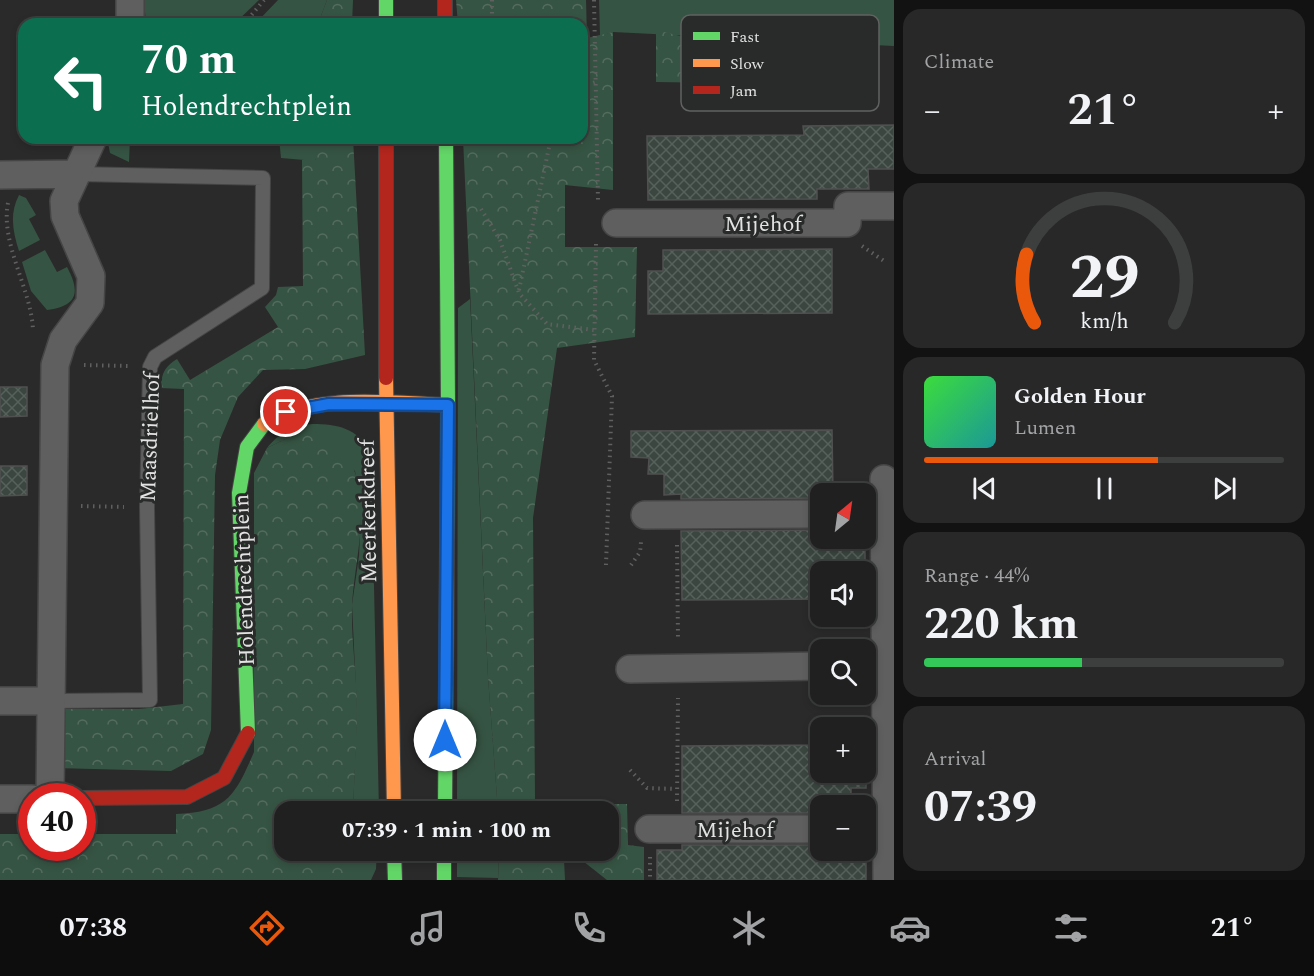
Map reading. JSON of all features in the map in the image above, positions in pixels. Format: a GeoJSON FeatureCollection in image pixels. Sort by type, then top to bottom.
{"type":"FeatureCollection","features":[{"type":"Feature","properties":{"kind":"street"},"geometry":{"type":"LineString","coordinates":[[130,0],[130,18]]}},
{"type":"Feature","properties":{"kind":"street"},"geometry":{"type":"LineString","coordinates":[[386,0],[386,18]]}},
{"type":"Feature","properties":{"kind":"street"},"geometry":{"type":"LineString","coordinates":[[445,0],[445,18]]}},
{"type":"Feature","properties":{"kind":"street"},"geometry":{"type":"LineString","coordinates":[[50,783],[55,365],[63,340],[90,303],[91,276],[65,216],[64,201],[90,144]]}},
{"type":"Feature","properties":{"kind":"street","name":"Meerkerkdreef"},"geometry":{"type":"LineString","coordinates":[[386,144],[386,404],[394,801]]}},
{"type":"Feature","properties":{"kind":"street"},"geometry":{"type":"LineString","coordinates":[[445,801],[448,405],[446,144]]}},
{"type":"Feature","properties":{"kind":"street","name":"Maasdrielhof"},"geometry":{"type":"LineString","coordinates":[[8,176],[76,174]]}},
{"type":"Feature","properties":{"kind":"street","name":"Mijehof"},"geometry":{"type":"LineString","coordinates":[[607,221],[847,223],[848,206],[894,206]]}},
{"type":"Feature","properties":{"kind":"street","name":"Holendrechtplein"},"geometry":{"type":"LineString","coordinates":[[96,798],[187,797],[224,778],[249,731],[239,493],[242,468],[251,440],[263,424],[286,412],[329,404],[448,405]]}},
{"type":"Feature","properties":{"kind":"street"},"geometry":{"type":"LineString","coordinates":[[884,479],[876,513],[890,542],[877,665],[882,829],[887,880]]}},
{"type":"Feature","properties":{"kind":"street"},"geometry":{"type":"LineString","coordinates":[[645,515],[810,514]]}},
{"type":"Feature","properties":{"kind":"street"},"geometry":{"type":"LineString","coordinates":[[630,669],[810,666]]}},
{"type":"Feature","properties":{"kind":"street","name":"Maasdrielhof"},"geometry":{"type":"LineString","coordinates":[[0,701],[51,701]]}},
{"type":"Feature","properties":{"kind":"street"},"geometry":{"type":"LineString","coordinates":[[0,799],[18,799]]}},
{"type":"Feature","properties":{"kind":"street","name":"Mijehof"},"geometry":{"type":"LineString","coordinates":[[649,829],[810,829]]}},
{"type":"Feature","properties":{"kind":"street"},"geometry":{"type":"LineString","coordinates":[[394,861],[395,880]]}},
{"type":"Feature","properties":{"kind":"street"},"geometry":{"type":"LineString","coordinates":[[444,861],[444,880]]}},
{"type":"Feature","properties":{"kind":"lane","name":"Maasdrielhof"},"geometry":{"type":"LineString","coordinates":[[51,701],[150,699],[147,507],[150,367],[155,357],[262,288],[263,178],[76,174]]}},
{"type":"Feature","properties":{"kind":"path"},"geometry":{"type":"LineString","coordinates":[[248,18],[264,0]]}},
{"type":"Feature","properties":{"kind":"path"},"geometry":{"type":"LineString","coordinates":[[492,0],[492,18]]}},
{"type":"Feature","properties":{"kind":"path"},"geometry":{"type":"LineString","coordinates":[[594,0],[596,82],[607,221],[594,259],[594,360],[612,396],[606,565]]}},
{"type":"Feature","properties":{"kind":"path"},"geometry":{"type":"LineString","coordinates":[[588,85],[596,82]]}},
{"type":"Feature","properties":{"kind":"path"},"geometry":{"type":"LineString","coordinates":[[519,292],[550,144]]}},
{"type":"Feature","properties":{"kind":"path"},"geometry":{"type":"LineString","coordinates":[[8,176],[3,215],[10,250],[33,313],[33,333]]}},
{"type":"Feature","properties":{"kind":"path"},"geometry":{"type":"LineString","coordinates":[[475,199],[500,240],[519,292],[547,324],[594,330]]}},
{"type":"Feature","properties":{"kind":"path"},"geometry":{"type":"LineString","coordinates":[[55,365],[150,367]]}},
{"type":"Feature","properties":{"kind":"path"},"geometry":{"type":"LineString","coordinates":[[53,506],[147,507]]}},
{"type":"Feature","properties":{"kind":"path"},"geometry":{"type":"LineString","coordinates":[[630,770],[647,788],[676,789]]}},
{"type":"Feature","properties":{"kind":"green space"},"geometry":{"type":"Polygon","coordinates":[[[144,0],[259,0],[240,18],[146,18],[144,0]]]}},
{"type":"Feature","properties":{"kind":"green space"},"geometry":{"type":"Polygon","coordinates":[[[278,0],[327,0],[320,18],[261,18],[278,0]]]}},
{"type":"Feature","properties":{"kind":"green space"},"geometry":{"type":"Polygon","coordinates":[[[327,0],[353,0],[352,18],[320,18],[327,0]]]}},
{"type":"Feature","properties":{"kind":"green space"},"geometry":{"type":"Polygon","coordinates":[[[456,0],[586,0],[586,18],[458,18],[456,0]]]}},
{"type":"Feature","properties":{"kind":"green space"},"geometry":{"type":"Polygon","coordinates":[[[599,0],[894,0],[894,46],[879,45],[879,15],[681,15],[681,35],[613,32],[600,36],[599,0]]]}},
{"type":"Feature","properties":{"kind":"green space"},"geometry":{"type":"Polygon","coordinates":[[[656,30],[681,36],[681,82],[656,82],[656,30]]]}},
{"type":"Feature","properties":{"kind":"green space"},"geometry":{"type":"Polygon","coordinates":[[[613,32],[613,190],[565,185],[565,247],[637,247],[635,337],[557,348],[533,518],[535,801],[497,801],[488,677],[463,144],[588,144],[588,38],[613,32]]]}},
{"type":"Feature","properties":{"kind":"green space"},"geometry":{"type":"Polygon","coordinates":[[[108,144],[130,144],[129,162],[110,153],[108,144]]]}},
{"type":"Feature","properties":{"kind":"green space"},"geometry":{"type":"Polygon","coordinates":[[[280,144],[309,144],[315,153],[316,161],[281,158],[280,144]]]}},
{"type":"Feature","properties":{"kind":"green space"},"geometry":{"type":"Polygon","coordinates":[[[308,144],[353,144],[365,355],[305,369],[263,370],[238,397],[220,440],[215,475],[211,730],[203,754],[171,771],[56,768],[56,709],[139,709],[183,704],[184,389],[160,388],[162,379],[166,368],[177,359],[190,380],[278,327],[265,307],[276,295],[278,287],[303,286],[302,160],[316,160],[308,144]]]}},
{"type":"Feature","properties":{"kind":"green space"},"geometry":{"type":"Polygon","coordinates":[[[19,195],[26,198],[36,215],[29,219],[40,240],[19,251],[13,223],[14,209],[19,195]]]}},
{"type":"Feature","properties":{"kind":"green space"},"geometry":{"type":"Polygon","coordinates":[[[45,250],[57,272],[67,267],[75,291],[73,297],[65,305],[47,310],[31,291],[22,262],[45,250]]]}},
{"type":"Feature","properties":{"kind":"green space"},"geometry":{"type":"Polygon","coordinates":[[[470,299],[488,677],[497,801],[457,801],[458,308],[470,299]]]}},
{"type":"Feature","properties":{"kind":"green space"},"geometry":{"type":"Polygon","coordinates":[[[312,424],[338,426],[359,437],[371,451],[379,801],[353,801],[357,711],[352,605],[359,556],[361,511],[355,471],[298,433],[267,448],[277,438],[298,426],[312,424]]]}},
{"type":"Feature","properties":{"kind":"green space"},"geometry":{"type":"Polygon","coordinates":[[[298,433],[325,438],[345,452],[359,486],[360,538],[352,606],[357,698],[354,801],[274,801],[274,861],[350,861],[348,878],[346,880],[0,880],[0,834],[18,834],[18,861],[96,861],[96,834],[176,834],[176,814],[207,810],[218,805],[227,799],[241,780],[254,752],[254,473],[267,448],[298,433]]]}},
{"type":"Feature","properties":{"kind":"green space"},"geometry":{"type":"Polygon","coordinates":[[[619,804],[627,804],[628,845],[644,847],[644,880],[607,880],[583,861],[619,861],[619,804]]]}},
{"type":"Feature","properties":{"kind":"green space"},"geometry":{"type":"Polygon","coordinates":[[[349,861],[376,861],[371,880],[346,880],[349,861]]]}},
{"type":"Feature","properties":{"kind":"green space"},"geometry":{"type":"Polygon","coordinates":[[[457,861],[499,861],[498,878],[457,877],[457,861]]]}},
{"type":"Feature","properties":{"kind":"green space"},"geometry":{"type":"Polygon","coordinates":[[[499,861],[564,861],[565,880],[498,880],[499,861]]]}},
{"type":"Feature","properties":{"kind":"building"},"geometry":{"type":"Polygon","coordinates":[[[894,125],[894,169],[868,169],[869,189],[817,189],[817,199],[648,200],[647,136],[804,135],[803,126],[894,125]]]}},
{"type":"Feature","properties":{"kind":"building"},"geometry":{"type":"Polygon","coordinates":[[[832,249],[832,313],[648,314],[648,271],[663,271],[663,250],[832,249]]]}},
{"type":"Feature","properties":{"kind":"building"},"geometry":{"type":"Polygon","coordinates":[[[0,387],[27,387],[27,416],[0,417],[0,387]]]}},
{"type":"Feature","properties":{"kind":"building"},"geometry":{"type":"Polygon","coordinates":[[[832,430],[833,483],[810,483],[810,498],[681,499],[681,494],[664,495],[664,474],[648,474],[649,458],[631,457],[631,431],[832,430]]]}},
{"type":"Feature","properties":{"kind":"building"},"geometry":{"type":"Polygon","coordinates":[[[0,466],[27,466],[27,495],[0,496],[0,466]]]}},
{"type":"Feature","properties":{"kind":"building"},"geometry":{"type":"Polygon","coordinates":[[[810,530],[810,549],[865,549],[865,561],[810,561],[810,599],[682,600],[681,531],[810,530]]]}},
{"type":"Feature","properties":{"kind":"building"},"geometry":{"type":"Polygon","coordinates":[[[810,745],[810,783],[866,783],[866,788],[851,788],[851,795],[810,795],[810,813],[682,813],[682,746],[810,745]]]}},
{"type":"Feature","properties":{"kind":"building"},"geometry":{"type":"Polygon","coordinates":[[[682,845],[810,845],[810,861],[866,861],[866,880],[657,880],[657,850],[682,850],[682,845]]]}},
{"type":"Feature","properties":{"kind":"traffic: fast"},"geometry":{"type":"LineString","coordinates":[[386,0],[386,18]]}},
{"type":"Feature","properties":{"kind":"traffic: fast"},"geometry":{"type":"LineString","coordinates":[[445,801],[448,405],[446,144]]}},
{"type":"Feature","properties":{"kind":"traffic: fast"},"geometry":{"type":"LineString","coordinates":[[248,733],[239,493],[247,447],[264,424]]}},
{"type":"Feature","properties":{"kind":"traffic: fast"},"geometry":{"type":"LineString","coordinates":[[394,861],[395,880]]}},
{"type":"Feature","properties":{"kind":"traffic: fast"},"geometry":{"type":"LineString","coordinates":[[444,861],[444,880]]}},
{"type":"Feature","properties":{"kind":"traffic: slow"},"geometry":{"type":"LineString","coordinates":[[386,378],[394,801]]}},
{"type":"Feature","properties":{"kind":"traffic: slow"},"geometry":{"type":"LineString","coordinates":[[264,424],[285,414],[330,403],[378,402],[448,405]]}},
{"type":"Feature","properties":{"kind":"traffic: jam"},"geometry":{"type":"LineString","coordinates":[[445,0],[445,18]]}},
{"type":"Feature","properties":{"kind":"traffic: jam"},"geometry":{"type":"LineString","coordinates":[[386,144],[386,378]]}},
{"type":"Feature","properties":{"kind":"traffic: jam"},"geometry":{"type":"LineString","coordinates":[[96,798],[187,797],[224,778],[248,733]]}},
{"type":"Feature","properties":{"kind":"route"},"geometry":{"type":"LineString","coordinates":[[286,412],[329,404],[448,405],[445,740]]}}]}
